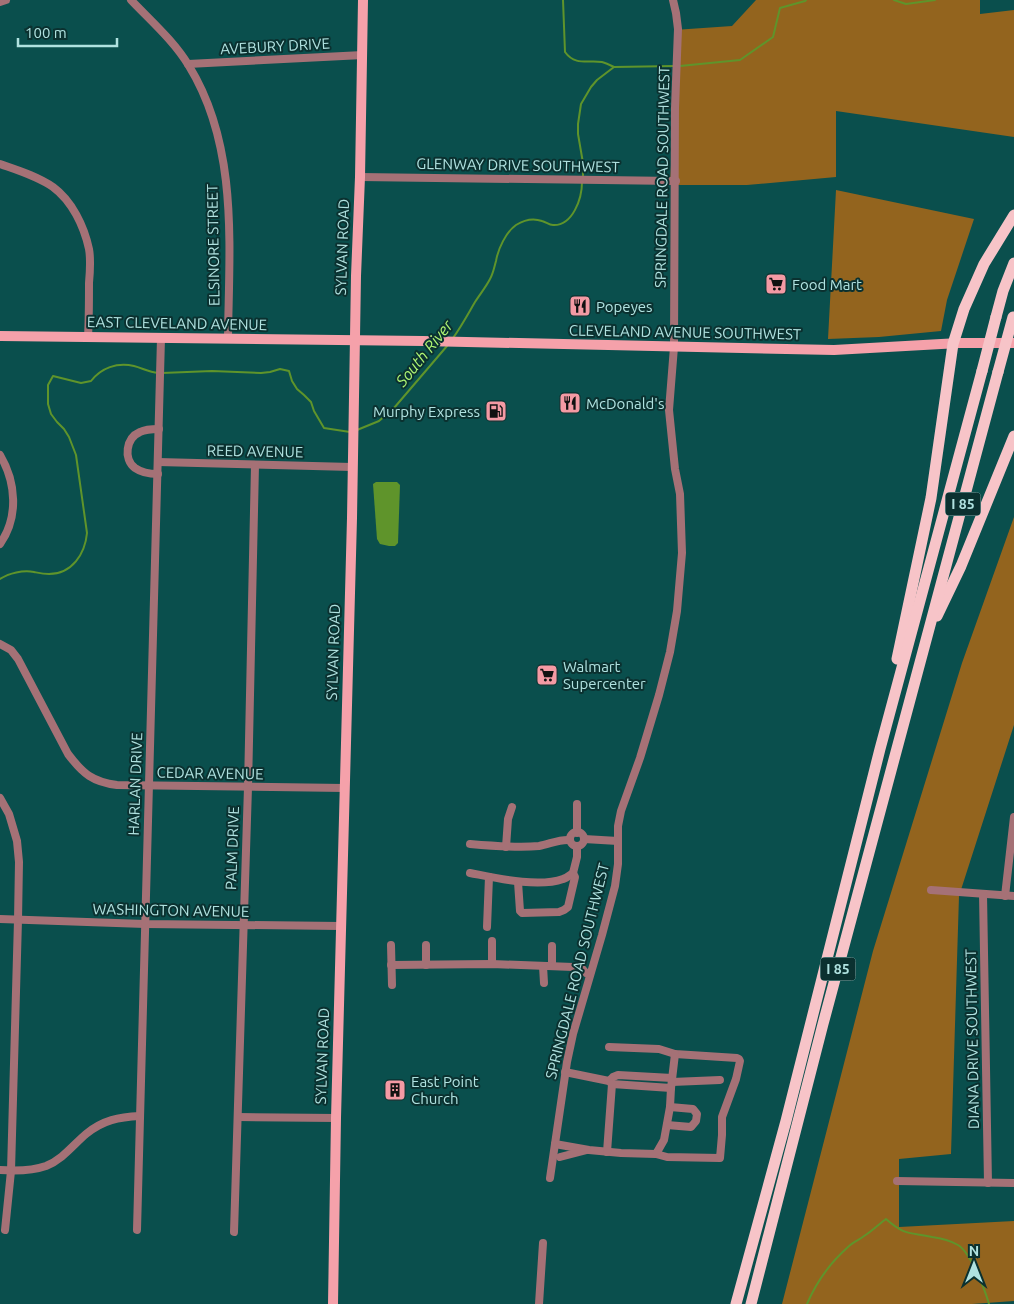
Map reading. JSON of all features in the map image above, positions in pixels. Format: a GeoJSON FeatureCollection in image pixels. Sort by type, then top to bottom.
{"type":"FeatureCollection","features":[{"type":"Feature","properties":{"kind":"highway"},"geometry":{"type":"LineString","coordinates":[[880,749],[931,498],[953,344],[964,309],[984,264],[1014,215]]}},
{"type":"Feature","properties":{"kind":"highway","name":"I 85"},"geometry":{"type":"LineString","coordinates":[[736,1304],[786,1121],[880,749],[1003,291],[1014,264]]}},
{"type":"Feature","properties":{"kind":"highway","name":"I 85"},"geometry":{"type":"LineString","coordinates":[[751,1304],[821,1033],[1014,316]]}},
{"type":"Feature","properties":{"kind":"highway"},"geometry":{"type":"LineString","coordinates":[[927,636],[961,566],[1014,436]]}},
{"type":"Feature","properties":{"kind":"main road","name":"SYLVAN ROAD"},"geometry":{"type":"LineString","coordinates":[[333,1304],[363,0]]}},
{"type":"Feature","properties":{"kind":"main road","name":"EAST CLEVELAND AVENUE"},"geometry":{"type":"LineString","coordinates":[[0,336],[354,341]]}},
{"type":"Feature","properties":{"kind":"main road","name":"CLEVELAND AVENUE SOUTHWEST"},"geometry":{"type":"LineString","coordinates":[[354,341],[834,350],[953,344],[1014,344]]}},
{"type":"Feature","properties":{"kind":"street"},"geometry":{"type":"LineString","coordinates":[[0,2],[6,0]]}},
{"type":"Feature","properties":{"kind":"street","name":"ELSINORE STREET"},"geometry":{"type":"LineString","coordinates":[[131,0],[170,40],[188,64],[200,85],[219,143],[225,176],[230,224],[228,338]]}},
{"type":"Feature","properties":{"kind":"street","name":"SPRINGDALE ROAD SOUTHWEST"},"geometry":{"type":"LineString","coordinates":[[550,1178],[565,1072],[573,1034],[588,974],[602,935],[615,886],[618,864],[618,826],[621,811],[640,758],[659,695],[670,652],[677,611],[682,553],[680,494],[669,410],[674,347],[678,29],[673,0]]}},
{"type":"Feature","properties":{"kind":"street","name":"AVEBURY DRIVE"},"geometry":{"type":"LineString","coordinates":[[188,64],[362,55]]}},
{"type":"Feature","properties":{"kind":"street"},"geometry":{"type":"LineString","coordinates":[[0,164],[32,176],[52,187],[68,201],[75,212],[84,232],[89,250],[88,337]]}},
{"type":"Feature","properties":{"kind":"street","name":"GLENWAY DRIVE SOUTHWEST"},"geometry":{"type":"LineString","coordinates":[[360,177],[676,181]]}},
{"type":"Feature","properties":{"kind":"street","name":"HARLAN DRIVE"},"geometry":{"type":"LineString","coordinates":[[137,1230],[161,338]]}},
{"type":"Feature","properties":{"kind":"street"},"geometry":{"type":"LineString","coordinates":[[158,474],[145,473],[136,469],[130,461],[128,449],[130,440],[138,432],[159,429]]}},
{"type":"Feature","properties":{"kind":"street"},"geometry":{"type":"LineString","coordinates":[[0,455],[7,467],[12,484],[13,503],[11,520],[0,544]]}},
{"type":"Feature","properties":{"kind":"street","name":"REED AVENUE"},"geometry":{"type":"LineString","coordinates":[[158,462],[352,467]]}},
{"type":"Feature","properties":{"kind":"street","name":"PALM DRIVE"},"geometry":{"type":"LineString","coordinates":[[234,1232],[248,787],[255,465]]}},
{"type":"Feature","properties":{"kind":"street","name":"CEDAR AVENUE"},"geometry":{"type":"LineString","coordinates":[[0,644],[18,658],[68,754],[78,768],[92,778],[106,784],[344,788]]}},
{"type":"Feature","properties":{"kind":"street"},"geometry":{"type":"LineString","coordinates":[[0,798],[9,814],[17,841],[19,862],[11,1171],[5,1230]]}},
{"type":"Feature","properties":{"kind":"street"},"geometry":{"type":"LineString","coordinates":[[577,804],[577,833]]}},
{"type":"Feature","properties":{"kind":"street"},"geometry":{"type":"LineString","coordinates":[[506,847],[508,820],[512,807]]}},
{"type":"Feature","properties":{"kind":"street"},"geometry":{"type":"LineString","coordinates":[[1005,896],[1014,817]]}},
{"type":"Feature","properties":{"kind":"street"},"geometry":{"type":"LineString","coordinates":[[577,833],[581,834],[584,839]]}},
{"type":"Feature","properties":{"kind":"street"},"geometry":{"type":"LineString","coordinates":[[518,882],[520,911],[522,912],[558,912],[568,907],[575,877],[573,873],[577,857],[571,836],[577,833]]}},
{"type":"Feature","properties":{"kind":"street"},"geometry":{"type":"LineString","coordinates":[[584,839],[618,841]]}},
{"type":"Feature","properties":{"kind":"street"},"geometry":{"type":"LineString","coordinates":[[470,844],[515,848],[541,846],[562,840],[583,843],[584,839]]}},
{"type":"Feature","properties":{"kind":"street"},"geometry":{"type":"LineString","coordinates":[[470,873],[518,882],[546,882],[563,879],[573,873]]}},
{"type":"Feature","properties":{"kind":"street"},"geometry":{"type":"LineString","coordinates":[[487,927],[489,876]]}},
{"type":"Feature","properties":{"kind":"street"},"geometry":{"type":"LineString","coordinates":[[932,890],[1014,896]]}},
{"type":"Feature","properties":{"kind":"street","name":"DIANA DRIVE SOUTHWEST"},"geometry":{"type":"LineString","coordinates":[[983,894],[988,1183]]}},
{"type":"Feature","properties":{"kind":"street","name":"WASHINGTON AVENUE"},"geometry":{"type":"LineString","coordinates":[[0,919],[145,924],[341,926]]}},
{"type":"Feature","properties":{"kind":"street"},"geometry":{"type":"LineString","coordinates":[[492,942],[492,964]]}},
{"type":"Feature","properties":{"kind":"street"},"geometry":{"type":"LineString","coordinates":[[426,944],[426,965]]}},
{"type":"Feature","properties":{"kind":"street"},"geometry":{"type":"LineString","coordinates":[[391,945],[392,985]]}},
{"type":"Feature","properties":{"kind":"street"},"geometry":{"type":"LineString","coordinates":[[552,946],[552,966]]}},
{"type":"Feature","properties":{"kind":"street"},"geometry":{"type":"LineString","coordinates":[[391,965],[492,964],[552,966],[573,967],[576,973],[588,974]]}},
{"type":"Feature","properties":{"kind":"street"},"geometry":{"type":"LineString","coordinates":[[543,966],[544,984]]}},
{"type":"Feature","properties":{"kind":"street"},"geometry":{"type":"LineString","coordinates":[[555,1144],[607,1152],[656,1154],[666,1157],[720,1158],[722,1116],[736,1079],[740,1061],[737,1058],[676,1054],[659,1049],[609,1047]]}},
{"type":"Feature","properties":{"kind":"street"},"geometry":{"type":"LineString","coordinates":[[656,1154],[664,1140],[667,1125],[676,1054]]}},
{"type":"Feature","properties":{"kind":"street"},"geometry":{"type":"LineString","coordinates":[[565,1072],[610,1082]]}},
{"type":"Feature","properties":{"kind":"street"},"geometry":{"type":"LineString","coordinates":[[607,1152],[610,1082],[613,1077],[618,1075],[672,1083],[720,1080]]}},
{"type":"Feature","properties":{"kind":"street"},"geometry":{"type":"LineString","coordinates":[[667,1125],[691,1127],[696,1121],[697,1114],[693,1109],[670,1107]]}},
{"type":"Feature","properties":{"kind":"street"},"geometry":{"type":"LineString","coordinates":[[0,1170],[31,1170],[47,1165],[62,1157],[86,1134],[100,1124],[120,1117],[140,1116]]}},
{"type":"Feature","properties":{"kind":"street"},"geometry":{"type":"LineString","coordinates":[[238,1117],[336,1118]]}},
{"type":"Feature","properties":{"kind":"street"},"geometry":{"type":"LineString","coordinates":[[560,1157],[589,1150]]}},
{"type":"Feature","properties":{"kind":"street"},"geometry":{"type":"LineString","coordinates":[[897,1181],[1014,1183]]}},
{"type":"Feature","properties":{"kind":"street"},"geometry":{"type":"LineString","coordinates":[[540,1304],[543,1243]]}},
{"type":"Feature","properties":{"kind":"shaded area"},"geometry":{"type":"Polygon","coordinates":[[[756,0],[980,0],[980,14],[1014,10],[1014,137],[836,111],[836,177],[747,185],[670,185],[674,107],[674,30],[732,26],[756,0]]]}},
{"type":"Feature","properties":{"kind":"shaded area"},"geometry":{"type":"Polygon","coordinates":[[[836,190],[974,219],[947,300],[941,331],[879,337],[828,339],[836,190]]]}},
{"type":"Feature","properties":{"kind":"shaded area"},"geometry":{"type":"Polygon","coordinates":[[[376,482],[397,482],[400,485],[398,543],[395,546],[380,544],[377,539],[373,484],[376,482]]]}},
{"type":"Feature","properties":{"kind":"shaded area"},"geometry":{"type":"Polygon","coordinates":[[[1014,517],[1014,725],[959,896],[951,1154],[899,1159],[899,1227],[1014,1221],[1014,1301],[972,1304],[782,1304],[873,951],[962,663],[1014,517]]]}},
{"type":"Feature","properties":{"kind":"waterway"},"geometry":{"type":"LineString","coordinates":[[563,0],[565,52],[577,61],[602,62],[614,67]]}},
{"type":"Feature","properties":{"kind":"waterway","name":"South River"},"geometry":{"type":"LineString","coordinates":[[680,66],[740,60],[773,37],[780,8],[806,0]]}},
{"type":"Feature","properties":{"kind":"waterway","name":"South River"},"geometry":{"type":"LineString","coordinates":[[894,0],[906,4],[935,0]]}},
{"type":"Feature","properties":{"kind":"waterway","name":"South River"},"geometry":{"type":"LineString","coordinates":[[583,177],[578,124],[581,104],[591,87],[614,67],[675,66]]}},
{"type":"Feature","properties":{"kind":"waterway","name":"South River"},"geometry":{"type":"LineString","coordinates":[[453,338],[487,285],[501,246],[509,232],[516,225],[529,220],[539,220],[550,225],[566,221],[578,203],[582,182]]}},
{"type":"Feature","properties":{"kind":"waterway","name":"South River"},"geometry":{"type":"LineString","coordinates":[[357,430],[379,421],[394,408],[447,346]]}},
{"type":"Feature","properties":{"kind":"waterway","name":"South River"},"geometry":{"type":"LineString","coordinates":[[0,579],[21,572],[30,571],[49,574],[64,571],[76,561],[86,541],[87,533],[76,455],[69,437],[51,414],[48,404],[48,385],[53,376],[81,383],[91,381],[105,369],[122,365],[134,366],[158,373]]}},
{"type":"Feature","properties":{"kind":"waterway","name":"South River"},"geometry":{"type":"LineString","coordinates":[[162,373],[212,371],[261,373],[280,369],[289,371],[292,381],[297,389],[311,402],[324,428],[350,432]]}},
{"type":"Feature","properties":{"kind":"waterway"},"geometry":{"type":"LineString","coordinates":[[807,1304],[819,1281],[836,1259],[850,1245],[886,1219],[903,1231],[942,1239],[952,1242],[963,1249],[981,1281],[989,1304]]}},
{"type":"Feature","properties":{"kind":"place","name":"Food Mart"},"geometry":{"type":"Point","coordinates":[776,284]}},
{"type":"Feature","properties":{"kind":"place","name":"Popeyes"},"geometry":{"type":"Point","coordinates":[580,306]}},
{"type":"Feature","properties":{"kind":"place","name":"McDonald's"},"geometry":{"type":"Point","coordinates":[570,403]}},
{"type":"Feature","properties":{"kind":"place","name":"Murphy Express"},"geometry":{"type":"Point","coordinates":[496,411]}},
{"type":"Feature","properties":{"kind":"place","name":"Walmart Supercenter"},"geometry":{"type":"Point","coordinates":[547,675]}},
{"type":"Feature","properties":{"kind":"place","name":"East Point Church"},"geometry":{"type":"Point","coordinates":[395,1090]}}]}
